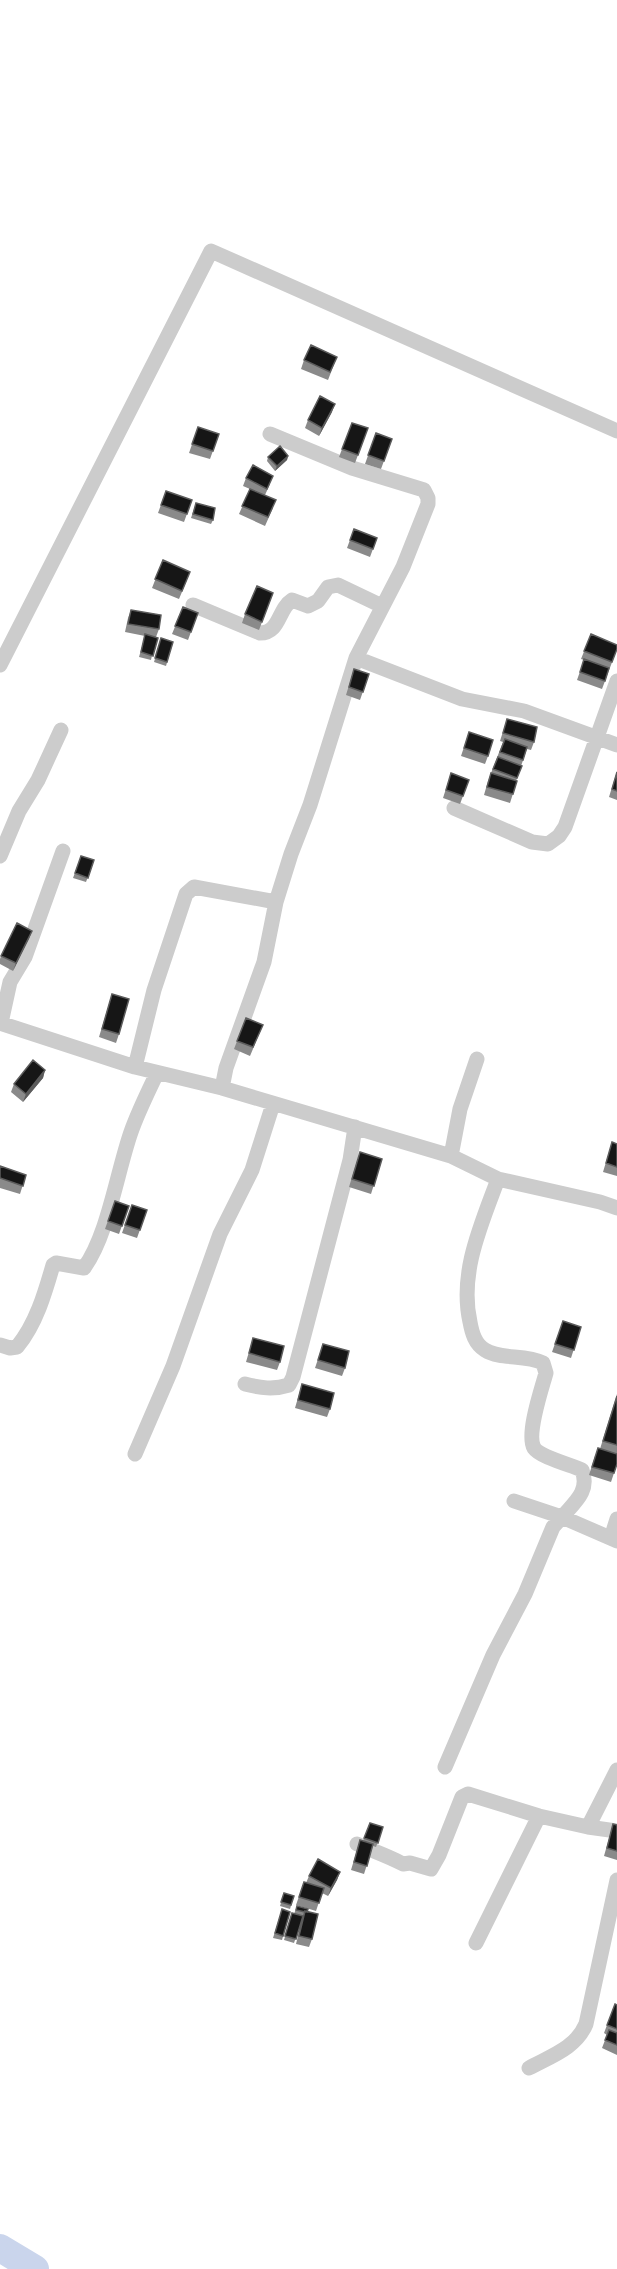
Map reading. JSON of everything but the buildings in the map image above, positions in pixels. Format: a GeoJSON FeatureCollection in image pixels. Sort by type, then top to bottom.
{"type":"FeatureCollection","features":[{"type":"Feature","properties":{"kind":"street"},"geometry":{"type":"LineString","coordinates":[[0,665],[211,251],[617,431]]}},
{"type":"Feature","properties":{"kind":"street"},"geometry":{"type":"LineString","coordinates":[[222,1088],[226,1068],[264,962],[276,902],[310,805],[356,658],[402,567],[426,511],[428,498],[424,490],[352,468],[270,434]]}},
{"type":"Feature","properties":{"kind":"street"},"geometry":{"type":"LineString","coordinates":[[193,605],[260,633],[266,633],[274,627],[281,618],[285,605],[292,600],[308,606],[318,601],[328,587],[338,585],[382,606]]}},
{"type":"Feature","properties":{"kind":"street"},"geometry":{"type":"LineString","coordinates":[[356,658],[462,699],[524,711],[617,745]]}},
{"type":"Feature","properties":{"kind":"street"},"geometry":{"type":"LineString","coordinates":[[454,808],[532,842],[548,843],[559,836],[565,826],[617,681]]}},
{"type":"Feature","properties":{"kind":"street"},"geometry":{"type":"LineString","coordinates":[[0,856],[19,811],[38,780],[62,730]]}},
{"type":"Feature","properties":{"kind":"street"},"geometry":{"type":"LineString","coordinates":[[63,851],[25,957],[10,982],[0,1023],[135,1067],[222,1088],[451,1156],[498,1179],[600,1202],[617,1208]]}},
{"type":"Feature","properties":{"kind":"street"},"geometry":{"type":"LineString","coordinates":[[135,1067],[154,990],[189,890],[194,887],[276,902]]}},
{"type":"Feature","properties":{"kind":"street"},"geometry":{"type":"LineString","coordinates":[[451,1156],[460,1109],[477,1059]]}},
{"type":"Feature","properties":{"kind":"street"},"geometry":{"type":"LineString","coordinates":[[0,1345],[10,1348],[17,1347],[23,1340],[43,1300],[53,1265],[56,1263],[84,1268],[90,1260],[110,1206],[131,1132],[157,1073]]}},
{"type":"Feature","properties":{"kind":"street"},"geometry":{"type":"LineString","coordinates":[[135,1454],[173,1366],[220,1234],[252,1170],[273,1104]]}},
{"type":"Feature","properties":{"kind":"street"},"geometry":{"type":"LineString","coordinates":[[245,1384],[266,1389],[279,1388],[289,1385],[293,1377],[350,1160],[355,1127]]}},
{"type":"Feature","properties":{"kind":"street"},"geometry":{"type":"LineString","coordinates":[[445,1767],[494,1655],[525,1594],[553,1527],[584,1493],[585,1478],[582,1470],[534,1448],[531,1437],[546,1373],[545,1366],[533,1358],[484,1350],[473,1336],[468,1314],[469,1265],[498,1179]]}},
{"type":"Feature","properties":{"kind":"street"},"geometry":{"type":"LineString","coordinates":[[514,1501],[562,1517],[614,1539],[617,1519]]}},
{"type":"Feature","properties":{"kind":"street"},"geometry":{"type":"LineString","coordinates":[[588,1827],[617,1770]]}},
{"type":"Feature","properties":{"kind":"street"},"geometry":{"type":"LineString","coordinates":[[357,1844],[384,1856],[394,1857],[403,1864],[410,1863],[431,1869],[435,1866],[464,1795],[476,1795],[539,1816],[617,1832]]}},
{"type":"Feature","properties":{"kind":"street"},"geometry":{"type":"LineString","coordinates":[[476,1943],[539,1816]]}},
{"type":"Feature","properties":{"kind":"street"},"geometry":{"type":"LineString","coordinates":[[529,2068],[573,2044],[581,2036],[586,2024],[617,1880]]}},
{"type":"Feature","properties":{"kind":"waterway"},"geometry":{"type":"LineString","coordinates":[[0,2248],[35,2269]]}}]}
